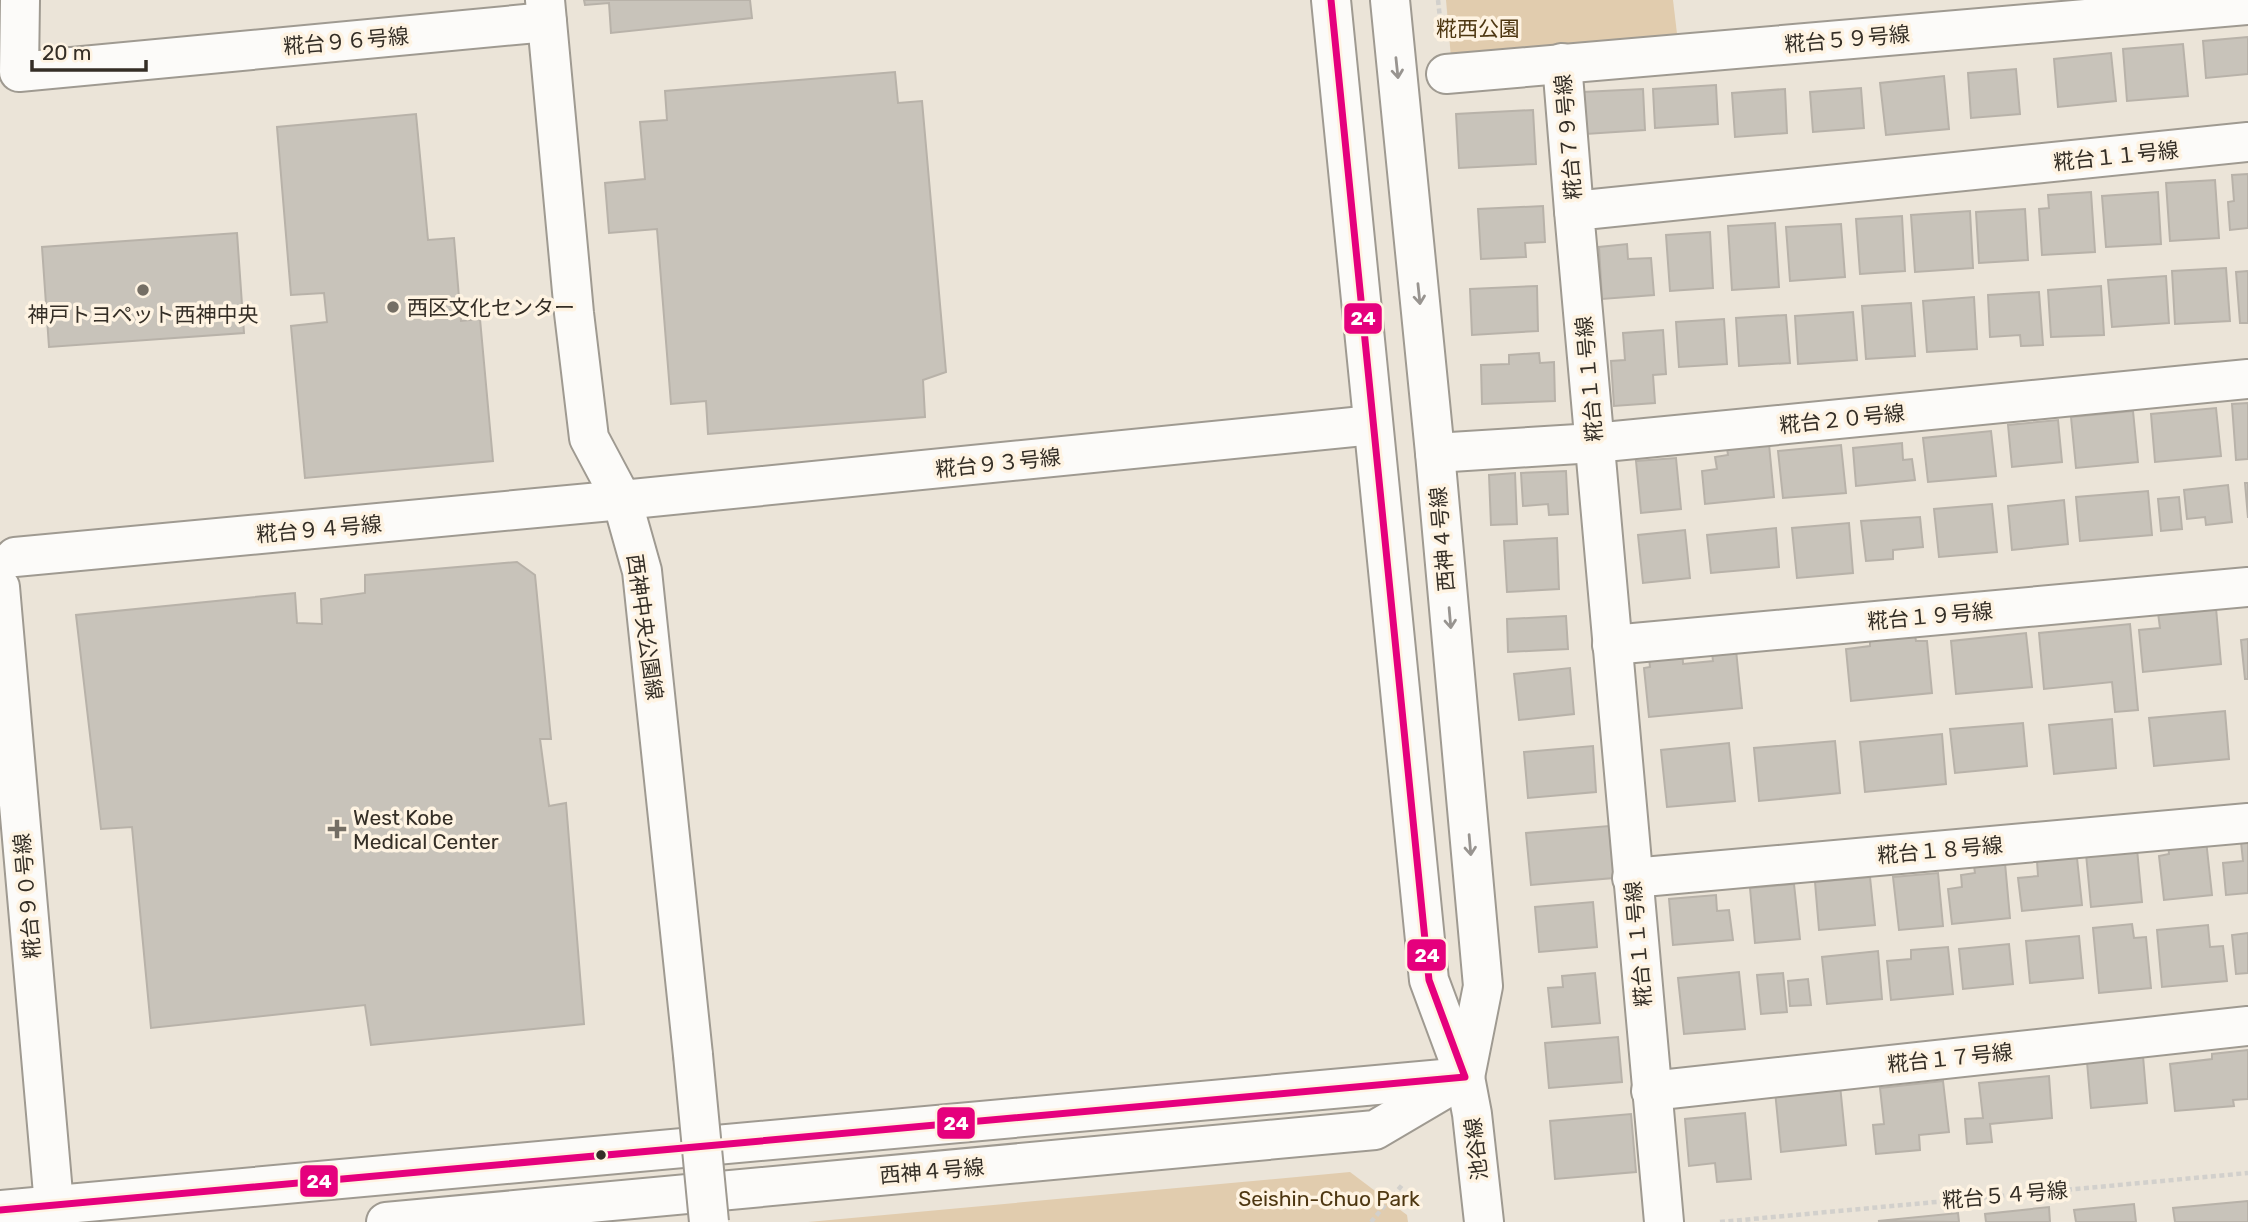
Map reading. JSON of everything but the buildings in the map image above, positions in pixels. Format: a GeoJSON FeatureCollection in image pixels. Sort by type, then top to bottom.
{"type":"FeatureCollection","features":[{"type":"Feature","properties":{"kind":"street","name":"糀台９６号線"},"geometry":{"type":"LineString","coordinates":[[20,0],[19,72],[546,11]]}},
{"type":"Feature","properties":{"kind":"street"},"geometry":{"type":"LineString","coordinates":[[0,1210],[1465,1077],[1429,980],[1331,0]]}},
{"type":"Feature","properties":{"kind":"street","name":"西神４号線"},"geometry":{"type":"LineString","coordinates":[[386,1222],[1375,1130],[1465,1077],[1483,986],[1435,453],[1390,0]]}},
{"type":"Feature","properties":{"kind":"street","name":"糀台５９号線"},"geometry":{"type":"LineString","coordinates":[[1446,74],[2248,5]]}},
{"type":"Feature","properties":{"kind":"street","name":"西神中央公園線"},"geometry":{"type":"LineString","coordinates":[[546,11],[574,313],[589,438],[622,500],[642,571],[709,1222]]}},
{"type":"Feature","properties":{"kind":"street","name":"糀台７９号線"},"geometry":{"type":"LineString","coordinates":[[1562,63],[1574,211]]}},
{"type":"Feature","properties":{"kind":"street","name":"糀台１１号線"},"geometry":{"type":"LineString","coordinates":[[1664,1222],[1574,211],[2248,142]]}},
{"type":"Feature","properties":{"kind":"street","name":"糀台２０号線"},"geometry":{"type":"LineString","coordinates":[[1435,453],[1594,443],[2248,379]]}},
{"type":"Feature","properties":{"kind":"street","name":"糀台９３号線"},"geometry":{"type":"LineString","coordinates":[[622,500],[1373,425]]}},
{"type":"Feature","properties":{"kind":"street","name":"糀台９４号線"},"geometry":{"type":"LineString","coordinates":[[8,572],[622,500]]}},
{"type":"Feature","properties":{"kind":"street","name":"糀台９０号線"},"geometry":{"type":"LineString","coordinates":[[8,572],[54,1205]]}},
{"type":"Feature","properties":{"kind":"street","name":"糀台１９号線"},"geometry":{"type":"LineString","coordinates":[[1612,645],[2248,587]]}},
{"type":"Feature","properties":{"kind":"street","name":"糀台１８号線"},"geometry":{"type":"LineString","coordinates":[[1632,878],[2248,823]]}},
{"type":"Feature","properties":{"kind":"street","name":"糀台１７号線"},"geometry":{"type":"LineString","coordinates":[[1651,1091],[2248,1026]]}},
{"type":"Feature","properties":{"kind":"street","name":"池谷線"},"geometry":{"type":"LineString","coordinates":[[1465,1077],[1472,1114],[1484,1222]]}},
{"type":"Feature","properties":{"kind":"path","name":"糀台５４号線"},"geometry":{"type":"LineString","coordinates":[[1720,1222],[2248,1172]]}},
{"type":"Feature","properties":{"kind":"path"},"geometry":{"type":"LineString","coordinates":[[1371,1222],[1403,1184]]}},
{"type":"Feature","properties":{"kind":"green space","name":"糀西公園"},"geometry":{"type":"Polygon","coordinates":[[[1446,0],[1673,0],[1678,42],[1451,58],[1446,0]]]}},
{"type":"Feature","properties":{"kind":"green space","name":"Seishin-Chuo Park"},"geometry":{"type":"Polygon","coordinates":[[[1350,1172],[1407,1215],[1408,1222],[808,1222],[1350,1172]]]}},
{"type":"Feature","properties":{"kind":"transit line","name":"24"},"geometry":{"type":"LineString","coordinates":[[0,1210],[1465,1077],[1429,980],[1331,0]]}},
{"type":"Feature","properties":{"kind":"place","name":"神戸トヨペット西神中央"},"geometry":{"type":"Point","coordinates":[143,290]}},
{"type":"Feature","properties":{"kind":"place","name":"西区文化センター"},"geometry":{"type":"Point","coordinates":[393,307]}},
{"type":"Feature","properties":{"kind":"place","name":"West Kobe Medical Center"},"geometry":{"type":"Point","coordinates":[337,829]}}]}
